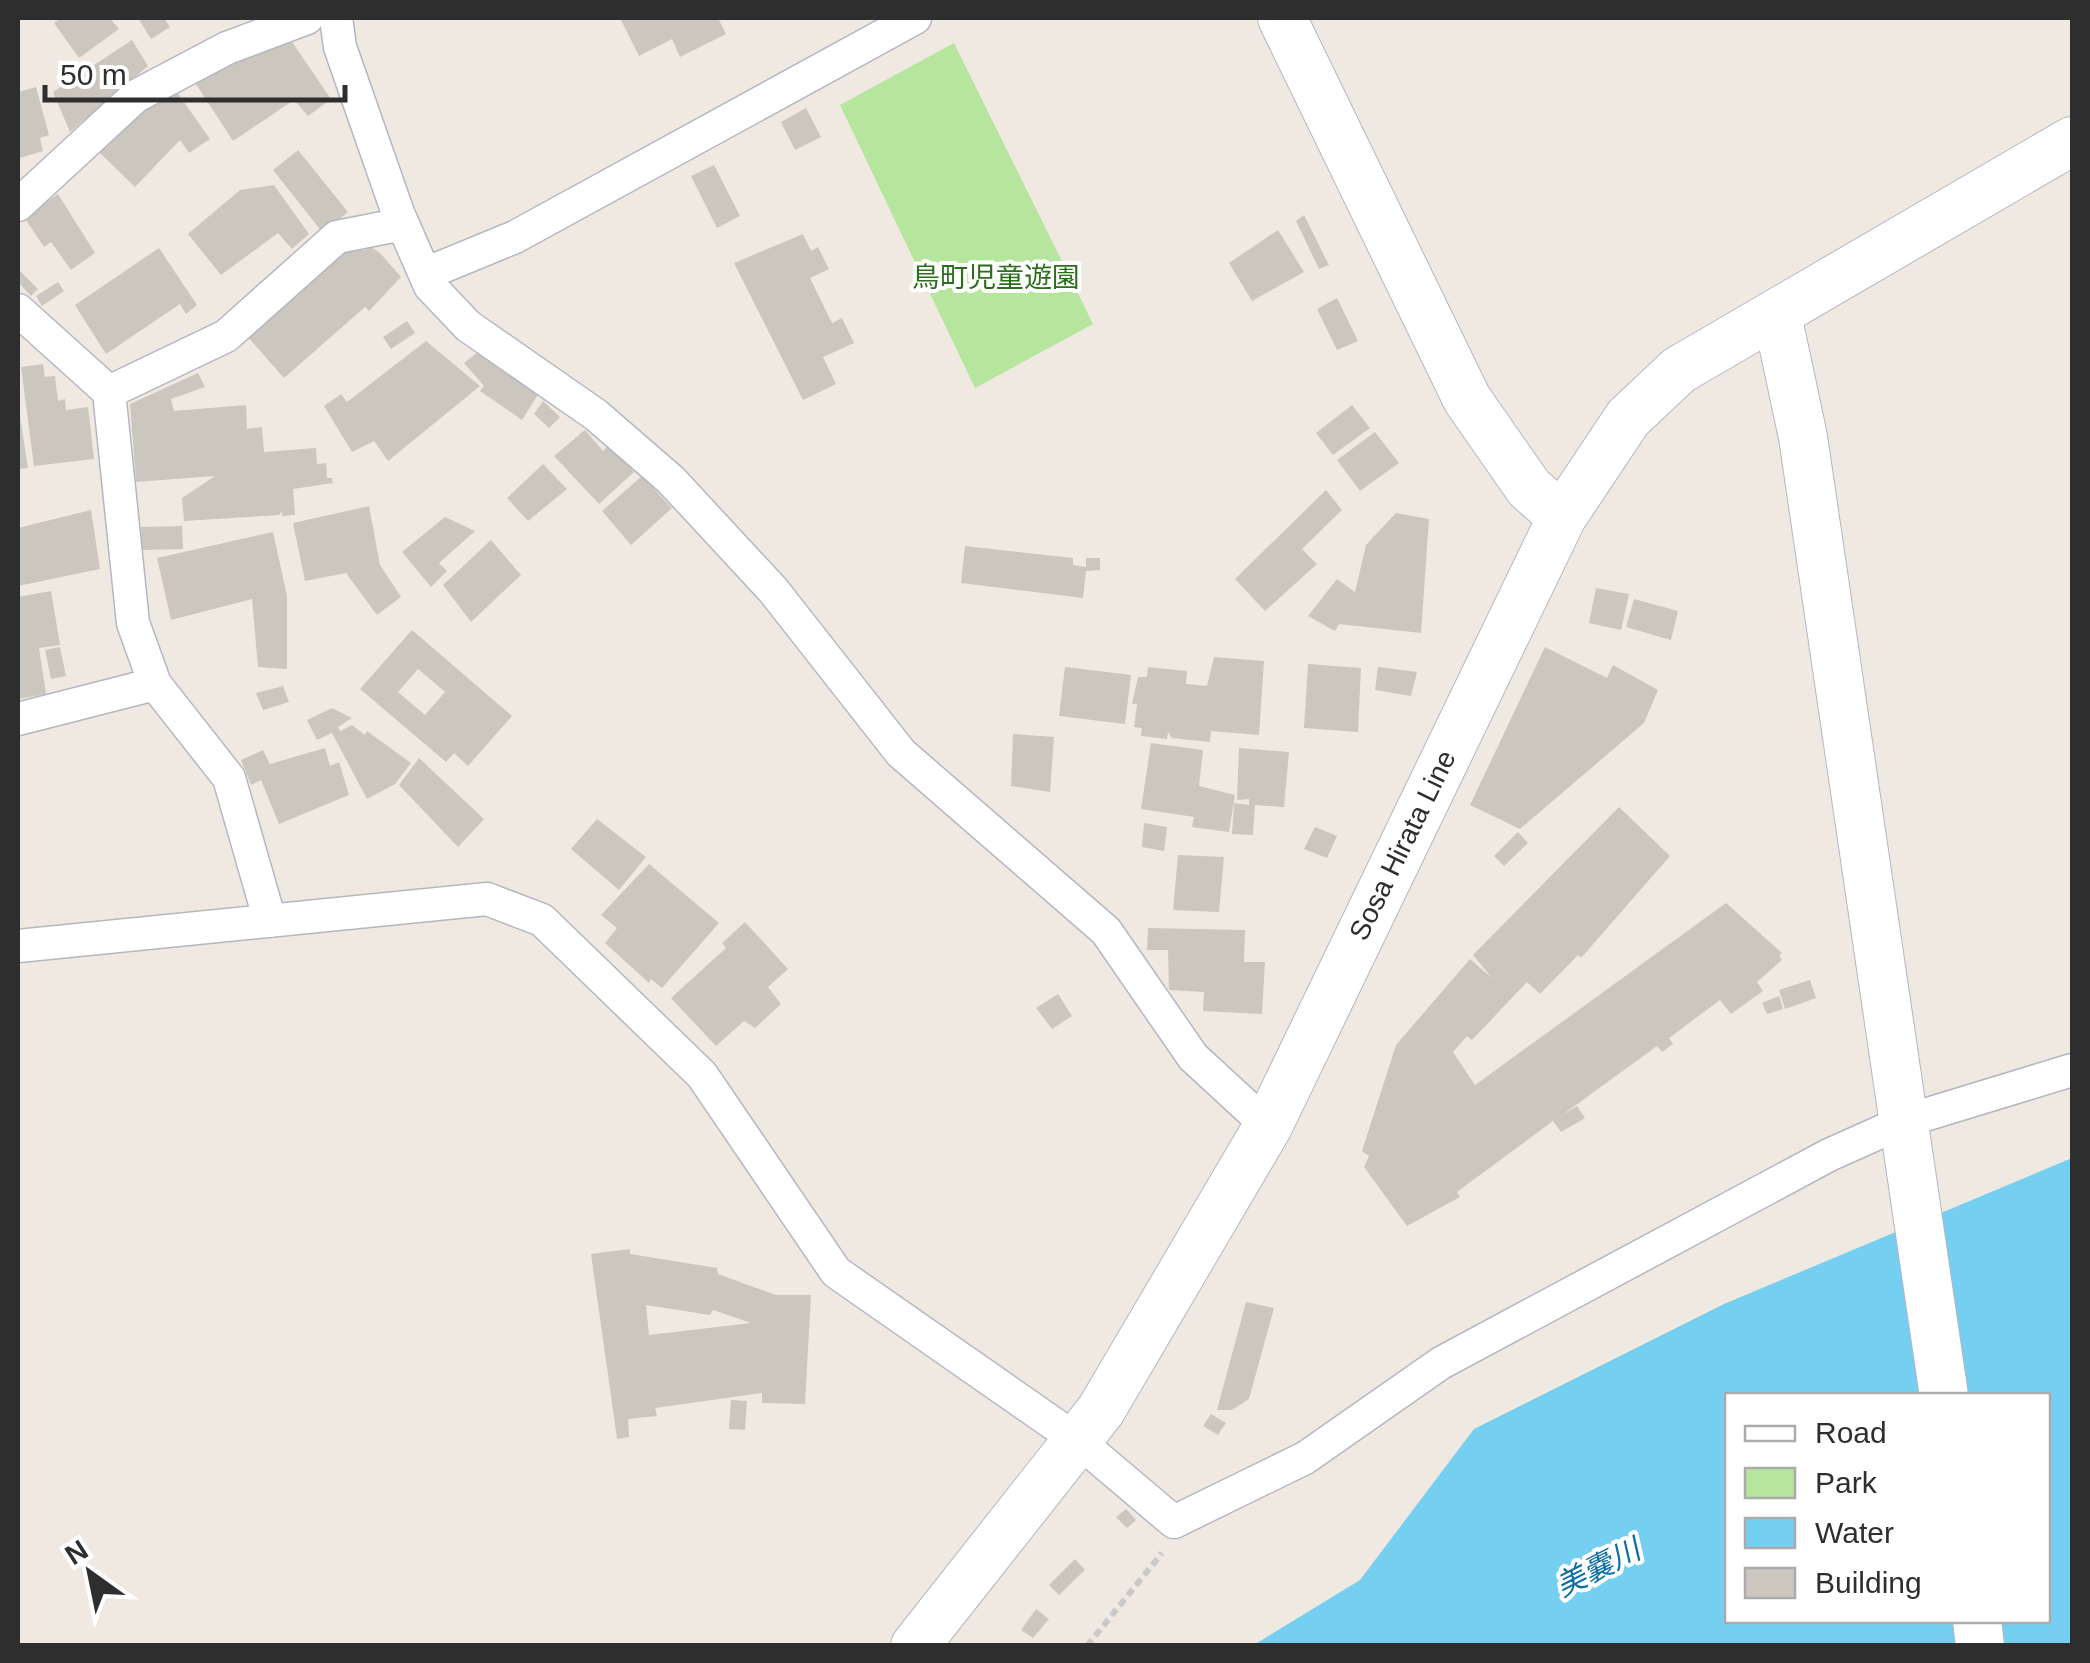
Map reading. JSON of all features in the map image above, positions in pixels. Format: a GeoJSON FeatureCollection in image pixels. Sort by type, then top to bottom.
{"type":"FeatureCollection","features":[{"type":"Feature","properties":{"kind":"main road"},"geometry":{"type":"LineString","coordinates":[[1282,18],[1467,400],[1529,488],[1562,517]]}},
{"type":"Feature","properties":{"kind":"main road","name":"Sosa Hirata Line"},"geometry":{"type":"LineString","coordinates":[[915,1646],[1101,1410],[1268,1126],[1562,517],[1640,406],[1680,370],[2072,141]]}},
{"type":"Feature","properties":{"kind":"main road"},"geometry":{"type":"LineString","coordinates":[[1777,316],[1803,437],[1856,779],[1944,1393]]}},
{"type":"Feature","properties":{"kind":"street"},"geometry":{"type":"LineString","coordinates":[[18,205],[136,96],[227,48],[307,18]]}},
{"type":"Feature","properties":{"kind":"street"},"geometry":{"type":"LineString","coordinates":[[336,18],[340,47],[403,224],[425,274],[468,326],[596,415],[672,480],[774,590],[901,752],[1106,931],[1194,1057],[1268,1126]]}},
{"type":"Feature","properties":{"kind":"street"},"geometry":{"type":"LineString","coordinates":[[425,274],[515,237],[915,18]]}},
{"type":"Feature","properties":{"kind":"street"},"geometry":{"type":"LineString","coordinates":[[109,392],[226,336],[336,237],[403,224]]}},
{"type":"Feature","properties":{"kind":"street"},"geometry":{"type":"LineString","coordinates":[[18,310],[109,392],[133,623],[154,684],[229,778],[270,920]]}},
{"type":"Feature","properties":{"kind":"street"},"geometry":{"type":"LineString","coordinates":[[18,719],[154,684]]}},
{"type":"Feature","properties":{"kind":"street"},"geometry":{"type":"LineString","coordinates":[[18,946],[487,900],[542,920],[702,1075],[836,1272],[1077,1440],[1174,1522],[1305,1458],[1441,1363],[1830,1154],[1905,1120],[2072,1070]]}},
{"type":"Feature","properties":{"kind":"path"},"geometry":{"type":"LineString","coordinates":[[1087,1646],[1173,1540],[1174,1522]]}},
{"type":"Feature","properties":{"kind":"green space","name":"鳥町児童遊園"},"geometry":{"type":"Polygon","coordinates":[[[954,43],[1093,324],[975,388],[840,105],[954,43]]]}},
{"type":"Feature","properties":{"kind":"water","name":"美嚢川"},"geometry":{"type":"Polygon","coordinates":[[[2072,1158],[2072,1645],[1252,1646],[1360,1580],[1474,1429],[1724,1304],[2072,1158]]]}},
{"type":"Feature","properties":{"kind":"building"},"geometry":{"type":"Polygon","coordinates":[[[62,18],[110,18],[119,29],[79,58],[54,23],[62,18]]]}},
{"type":"Feature","properties":{"kind":"building"},"geometry":{"type":"Polygon","coordinates":[[[138,18],[164,18],[170,27],[151,39],[138,18]]]}},
{"type":"Feature","properties":{"kind":"building"},"geometry":{"type":"Polygon","coordinates":[[[620,18],[718,18],[726,34],[680,57],[672,39],[639,56],[620,18]]]}},
{"type":"Feature","properties":{"kind":"building"},"geometry":{"type":"Polygon","coordinates":[[[290,39],[331,99],[308,116],[294,100],[233,141],[194,81],[290,39]]]}},
{"type":"Feature","properties":{"kind":"building"},"geometry":{"type":"Polygon","coordinates":[[[132,40],[148,66],[70,132],[53,92],[132,40]]]}},
{"type":"Feature","properties":{"kind":"building"},"geometry":{"type":"Polygon","coordinates":[[[172,85],[210,139],[189,153],[180,140],[135,187],[99,152],[172,85]]]}},
{"type":"Feature","properties":{"kind":"building"},"geometry":{"type":"Polygon","coordinates":[[[36,87],[49,135],[40,138],[43,151],[20,158],[18,92],[36,87]]]}},
{"type":"Feature","properties":{"kind":"building"},"geometry":{"type":"Polygon","coordinates":[[[806,108],[821,137],[795,150],[781,122],[806,108]]]}},
{"type":"Feature","properties":{"kind":"building"},"geometry":{"type":"Polygon","coordinates":[[[298,150],[348,212],[323,233],[273,170],[298,150]]]}},
{"type":"Feature","properties":{"kind":"building"},"geometry":{"type":"Polygon","coordinates":[[[714,165],[740,216],[717,228],[691,176],[714,165]]]}},
{"type":"Feature","properties":{"kind":"building"},"geometry":{"type":"Polygon","coordinates":[[[274,185],[309,234],[292,249],[278,233],[221,275],[188,234],[240,190],[274,185]]]}},
{"type":"Feature","properties":{"kind":"building"},"geometry":{"type":"Polygon","coordinates":[[[58,194],[95,253],[71,270],[51,242],[44,247],[24,217],[58,194]]]}},
{"type":"Feature","properties":{"kind":"building"},"geometry":{"type":"Polygon","coordinates":[[[1304,215],[1329,265],[1319,269],[1296,221],[1304,215]]]}},
{"type":"Feature","properties":{"kind":"building"},"geometry":{"type":"Polygon","coordinates":[[[1278,230],[1304,272],[1252,301],[1229,263],[1278,230]]]}},
{"type":"Feature","properties":{"kind":"building"},"geometry":{"type":"Polygon","coordinates":[[[803,234],[811,251],[818,247],[829,269],[810,278],[832,323],[842,318],[854,343],[823,357],[836,384],[803,400],[734,263],[803,234]]]}},
{"type":"Feature","properties":{"kind":"building"},"geometry":{"type":"Polygon","coordinates":[[[355,242],[364,251],[370,246],[381,254],[401,277],[369,311],[365,307],[284,378],[246,335],[355,242]]]}},
{"type":"Feature","properties":{"kind":"building"},"geometry":{"type":"Polygon","coordinates":[[[159,248],[197,305],[186,314],[180,304],[106,354],[75,305],[159,248]]]}},
{"type":"Feature","properties":{"kind":"building"},"geometry":{"type":"Polygon","coordinates":[[[20,271],[38,289],[31,296],[18,282],[20,271]]]}},
{"type":"Feature","properties":{"kind":"building"},"geometry":{"type":"Polygon","coordinates":[[[58,282],[64,291],[42,306],[36,296],[58,282]]]}},
{"type":"Feature","properties":{"kind":"building"},"geometry":{"type":"Polygon","coordinates":[[[1337,298],[1358,341],[1337,350],[1317,309],[1337,298]]]}},
{"type":"Feature","properties":{"kind":"building"},"geometry":{"type":"Polygon","coordinates":[[[407,321],[415,333],[391,349],[383,337],[407,321]]]}},
{"type":"Feature","properties":{"kind":"building"},"geometry":{"type":"Polygon","coordinates":[[[426,341],[480,386],[388,461],[374,441],[352,452],[324,406],[341,394],[347,402],[426,341]]]}},
{"type":"Feature","properties":{"kind":"building"},"geometry":{"type":"Polygon","coordinates":[[[479,351],[541,390],[522,420],[480,391],[484,386],[464,363],[479,351]]]}},
{"type":"Feature","properties":{"kind":"building"},"geometry":{"type":"Polygon","coordinates":[[[43,364],[45,377],[55,376],[58,401],[65,399],[66,410],[88,407],[94,459],[34,466],[21,367],[43,364]]]}},
{"type":"Feature","properties":{"kind":"building"},"geometry":{"type":"Polygon","coordinates":[[[198,373],[205,387],[171,399],[174,411],[246,405],[247,429],[262,427],[264,452],[316,448],[317,464],[326,463],[327,478],[332,478],[333,483],[293,489],[295,515],[282,516],[282,511],[279,515],[184,521],[182,498],[215,476],[136,482],[130,404],[198,373]]]}},
{"type":"Feature","properties":{"kind":"building"},"geometry":{"type":"Polygon","coordinates":[[[543,401],[560,417],[549,428],[534,414],[543,401]]]}},
{"type":"Feature","properties":{"kind":"building"},"geometry":{"type":"Polygon","coordinates":[[[1352,405],[1370,428],[1333,455],[1316,433],[1352,405]]]}},
{"type":"Feature","properties":{"kind":"building"},"geometry":{"type":"Polygon","coordinates":[[[18,417],[28,468],[18,469],[18,417]]]}},
{"type":"Feature","properties":{"kind":"building"},"geometry":{"type":"Polygon","coordinates":[[[585,430],[603,451],[610,443],[634,472],[599,504],[554,456],[585,430]]]}},
{"type":"Feature","properties":{"kind":"building"},"geometry":{"type":"Polygon","coordinates":[[[1375,432],[1399,463],[1360,491],[1337,460],[1375,432]]]}},
{"type":"Feature","properties":{"kind":"building"},"geometry":{"type":"Polygon","coordinates":[[[543,464],[567,489],[528,521],[507,498],[543,464]]]}},
{"type":"Feature","properties":{"kind":"building"},"geometry":{"type":"Polygon","coordinates":[[[642,476],[672,508],[631,545],[602,511],[642,476]]]}},
{"type":"Feature","properties":{"kind":"building"},"geometry":{"type":"Polygon","coordinates":[[[1326,490],[1342,510],[1302,549],[1317,564],[1265,611],[1235,579],[1326,490]]]}},
{"type":"Feature","properties":{"kind":"building"},"geometry":{"type":"Polygon","coordinates":[[[369,506],[380,565],[401,597],[377,615],[346,573],[305,581],[293,523],[369,506]]]}},
{"type":"Feature","properties":{"kind":"building"},"geometry":{"type":"Polygon","coordinates":[[[91,510],[100,569],[18,586],[18,528],[91,510]]]}},
{"type":"Feature","properties":{"kind":"building"},"geometry":{"type":"Polygon","coordinates":[[[1396,513],[1429,519],[1421,633],[1339,624],[1335,631],[1308,616],[1337,579],[1355,592],[1366,545],[1396,513]]]}},
{"type":"Feature","properties":{"kind":"building"},"geometry":{"type":"Polygon","coordinates":[[[445,517],[475,531],[439,563],[447,571],[431,587],[402,552],[445,517]]]}},
{"type":"Feature","properties":{"kind":"building"},"geometry":{"type":"Polygon","coordinates":[[[182,526],[183,549],[142,550],[141,527],[182,526]]]}},
{"type":"Feature","properties":{"kind":"building"},"geometry":{"type":"Polygon","coordinates":[[[273,532],[287,596],[287,669],[258,667],[252,599],[171,620],[157,558],[273,532]]]}},
{"type":"Feature","properties":{"kind":"building"},"geometry":{"type":"Polygon","coordinates":[[[491,540],[521,575],[471,622],[443,585],[491,540]]]}},
{"type":"Feature","properties":{"kind":"building"},"geometry":{"type":"Polygon","coordinates":[[[965,546],[1073,558],[1073,565],[1086,567],[1086,558],[1100,558],[1100,570],[1086,571],[1083,598],[961,583],[965,546]]]}},
{"type":"Feature","properties":{"kind":"building"},"geometry":{"type":"Polygon","coordinates":[[[1596,588],[1629,594],[1621,630],[1589,623],[1596,588]]]}},
{"type":"Feature","properties":{"kind":"building"},"geometry":{"type":"Polygon","coordinates":[[[51,591],[60,645],[39,648],[46,694],[18,699],[18,597],[51,591]]]}},
{"type":"Feature","properties":{"kind":"building"},"geometry":{"type":"Polygon","coordinates":[[[1634,599],[1678,611],[1671,640],[1626,627],[1634,599]]]}},
{"type":"Feature","properties":{"kind":"building"},"geometry":{"type":"Polygon","coordinates":[[[412,630],[512,716],[468,766],[454,753],[446,762],[360,689],[412,630]],[[418,669],[398,692],[425,715],[445,692],[418,669]]]}},
{"type":"Feature","properties":{"kind":"building"},"geometry":{"type":"Polygon","coordinates":[[[60,647],[66,676],[51,679],[45,650],[60,647]]]}},
{"type":"Feature","properties":{"kind":"building"},"geometry":{"type":"Polygon","coordinates":[[[1545,647],[1607,678],[1613,665],[1658,690],[1644,723],[1520,829],[1470,805],[1545,647]]]}},
{"type":"Feature","properties":{"kind":"building"},"geometry":{"type":"Polygon","coordinates":[[[1214,657],[1264,661],[1259,735],[1211,731],[1210,742],[1172,738],[1168,732],[1167,739],[1141,736],[1142,728],[1134,727],[1137,704],[1132,704],[1138,677],[1147,677],[1148,667],[1187,671],[1186,684],[1207,686],[1214,657]]]}},
{"type":"Feature","properties":{"kind":"building"},"geometry":{"type":"Polygon","coordinates":[[[1308,664],[1361,668],[1358,732],[1304,728],[1308,664]]]}},
{"type":"Feature","properties":{"kind":"building"},"geometry":{"type":"Polygon","coordinates":[[[1065,667],[1131,675],[1125,724],[1059,716],[1065,667]]]}},
{"type":"Feature","properties":{"kind":"building"},"geometry":{"type":"Polygon","coordinates":[[[1378,667],[1417,672],[1411,696],[1375,690],[1378,667]]]}},
{"type":"Feature","properties":{"kind":"building"},"geometry":{"type":"Polygon","coordinates":[[[283,686],[289,702],[263,710],[256,693],[283,686]]]}},
{"type":"Feature","properties":{"kind":"building"},"geometry":{"type":"Polygon","coordinates":[[[332,708],[352,718],[338,727],[340,731],[352,725],[365,735],[367,731],[411,763],[395,784],[367,799],[332,733],[317,740],[307,720],[332,708]]]}},
{"type":"Feature","properties":{"kind":"building"},"geometry":{"type":"Polygon","coordinates":[[[1013,734],[1054,737],[1050,792],[1011,786],[1013,734]]]}},
{"type":"Feature","properties":{"kind":"building"},"geometry":{"type":"Polygon","coordinates":[[[1151,743],[1203,750],[1199,786],[1235,795],[1229,832],[1192,827],[1194,817],[1141,809],[1151,743]]]}},
{"type":"Feature","properties":{"kind":"building"},"geometry":{"type":"Polygon","coordinates":[[[325,748],[330,766],[339,762],[349,795],[279,824],[261,780],[251,785],[241,760],[263,750],[270,764],[325,748]]]}},
{"type":"Feature","properties":{"kind":"building"},"geometry":{"type":"Polygon","coordinates":[[[1239,748],[1289,752],[1284,807],[1255,805],[1253,835],[1232,834],[1234,803],[1249,805],[1249,799],[1237,800],[1239,748]]]}},
{"type":"Feature","properties":{"kind":"building"},"geometry":{"type":"Polygon","coordinates":[[[419,758],[484,819],[458,847],[399,785],[419,758]]]}},
{"type":"Feature","properties":{"kind":"building"},"geometry":{"type":"Polygon","coordinates":[[[1619,807],[1670,856],[1581,958],[1578,955],[1540,994],[1527,982],[1472,1040],[1467,1036],[1453,1052],[1475,1085],[1726,903],[1782,953],[1782,960],[1757,982],[1763,991],[1731,1014],[1720,1000],[1669,1038],[1673,1044],[1662,1052],[1657,1046],[1561,1116],[1577,1106],[1585,1118],[1561,1132],[1553,1121],[1457,1192],[1460,1197],[1407,1226],[1364,1167],[1369,1156],[1362,1151],[1396,1045],[1470,959],[1492,978],[1473,955],[1619,807]]]}},
{"type":"Feature","properties":{"kind":"building"},"geometry":{"type":"Polygon","coordinates":[[[597,819],[646,857],[619,890],[571,849],[597,819]]]}},
{"type":"Feature","properties":{"kind":"building"},"geometry":{"type":"Polygon","coordinates":[[[1144,823],[1167,827],[1164,851],[1142,847],[1144,823]]]}},
{"type":"Feature","properties":{"kind":"building"},"geometry":{"type":"Polygon","coordinates":[[[1315,827],[1337,836],[1327,858],[1304,849],[1315,827]]]}},
{"type":"Feature","properties":{"kind":"building"},"geometry":{"type":"Polygon","coordinates":[[[1518,832],[1528,843],[1504,866],[1494,856],[1518,832]]]}},
{"type":"Feature","properties":{"kind":"building"},"geometry":{"type":"Polygon","coordinates":[[[1178,855],[1224,857],[1219,912],[1173,910],[1178,855]]]}},
{"type":"Feature","properties":{"kind":"building"},"geometry":{"type":"Polygon","coordinates":[[[649,864],[719,923],[662,988],[651,979],[649,983],[605,943],[617,928],[601,915],[649,864]]]}},
{"type":"Feature","properties":{"kind":"building"},"geometry":{"type":"Polygon","coordinates":[[[745,922],[788,969],[768,987],[781,1004],[755,1028],[744,1021],[716,1046],[671,998],[726,948],[722,943],[745,922]]]}},
{"type":"Feature","properties":{"kind":"building"},"geometry":{"type":"Polygon","coordinates":[[[1148,928],[1245,930],[1244,962],[1265,962],[1262,1014],[1203,1011],[1204,992],[1169,990],[1168,950],[1147,950],[1148,928]]]}},
{"type":"Feature","properties":{"kind":"building"},"geometry":{"type":"Polygon","coordinates":[[[1810,980],[1816,998],[1785,1009],[1779,990],[1810,980]]]}},
{"type":"Feature","properties":{"kind":"building"},"geometry":{"type":"Polygon","coordinates":[[[1058,994],[1072,1016],[1052,1029],[1036,1008],[1058,994]]]}},
{"type":"Feature","properties":{"kind":"building"},"geometry":{"type":"Polygon","coordinates":[[[1779,996],[1783,1009],[1767,1014],[1762,1003],[1779,996]]]}},
{"type":"Feature","properties":{"kind":"building"},"geometry":{"type":"Polygon","coordinates":[[[630,1249],[630,1254],[717,1268],[718,1274],[776,1295],[811,1295],[805,1404],[762,1403],[762,1393],[655,1408],[657,1416],[628,1419],[629,1437],[617,1439],[591,1254],[630,1249]],[[646,1305],[649,1335],[751,1323],[713,1310],[710,1315],[646,1305]]]}},
{"type":"Feature","properties":{"kind":"building"},"geometry":{"type":"Polygon","coordinates":[[[1246,1302],[1274,1308],[1249,1399],[1232,1410],[1217,1410],[1246,1302]]]}},
{"type":"Feature","properties":{"kind":"building"},"geometry":{"type":"Polygon","coordinates":[[[731,1400],[747,1401],[745,1430],[729,1429],[731,1400]]]}},
{"type":"Feature","properties":{"kind":"building"},"geometry":{"type":"Polygon","coordinates":[[[1211,1414],[1226,1423],[1218,1435],[1203,1426],[1211,1414]]]}},
{"type":"Feature","properties":{"kind":"building"},"geometry":{"type":"Polygon","coordinates":[[[1126,1509],[1136,1520],[1127,1528],[1116,1517],[1126,1509]]]}},
{"type":"Feature","properties":{"kind":"building"},"geometry":{"type":"Polygon","coordinates":[[[1075,1559],[1085,1570],[1059,1595],[1049,1585],[1075,1559]]]}},
{"type":"Feature","properties":{"kind":"building"},"geometry":{"type":"Polygon","coordinates":[[[1036,1609],[1049,1619],[1033,1638],[1021,1630],[1036,1609]]]}}]}
